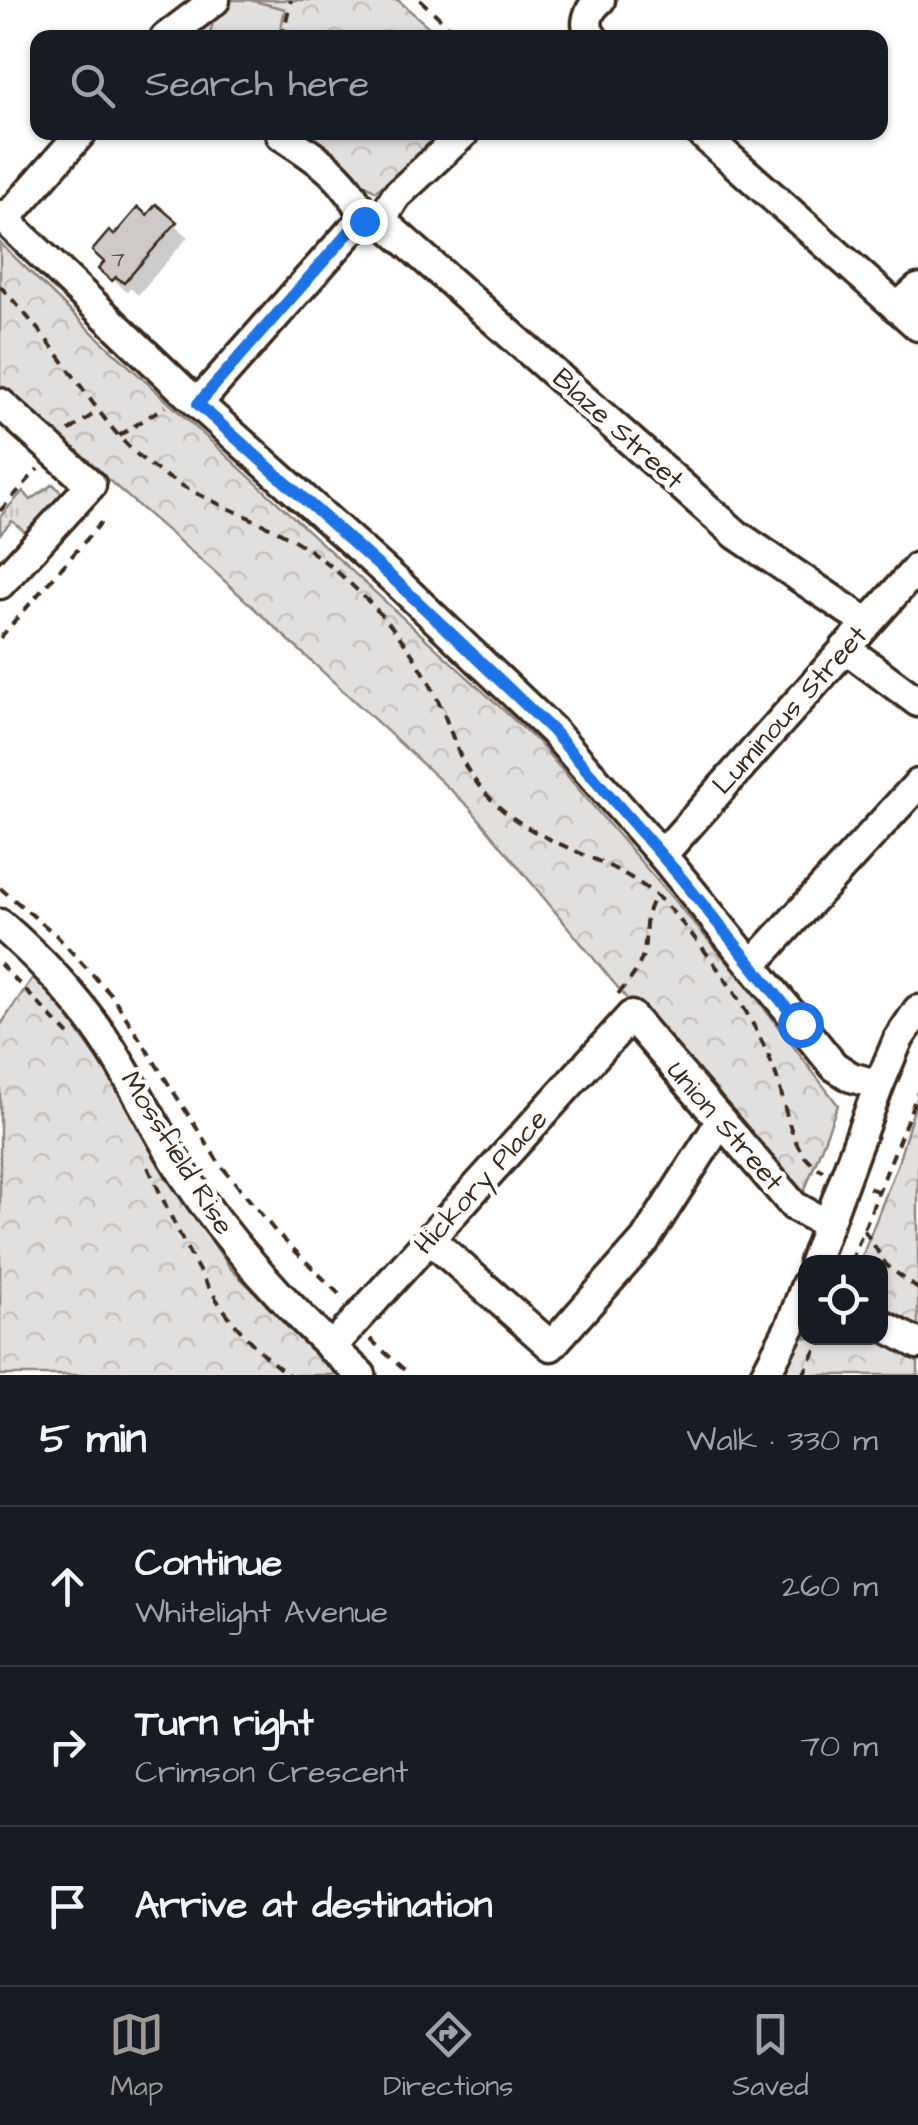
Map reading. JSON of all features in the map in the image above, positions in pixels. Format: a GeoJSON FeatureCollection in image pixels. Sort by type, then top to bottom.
{"type":"FeatureCollection","features":[{"type":"Feature","properties":{"kind":"street"},"geometry":{"type":"LineString","coordinates":[[176,30],[215,0]]}},
{"type":"Feature","properties":{"kind":"street"},"geometry":{"type":"LineString","coordinates":[[589,30],[587,17],[596,1]]}},
{"type":"Feature","properties":{"kind":"street"},"geometry":{"type":"LineString","coordinates":[[75,140],[3,218],[190,397],[399,584],[552,730],[670,864],[834,1066],[851,1077],[880,1085]]}},
{"type":"Feature","properties":{"kind":"street","name":"Blaze Street"},"geometry":{"type":"LineString","coordinates":[[288,140],[339,177],[373,221],[737,535],[867,623]]}},
{"type":"Feature","properties":{"kind":"street"},"geometry":{"type":"LineString","coordinates":[[190,397],[350,231],[373,221],[456,140]]}},
{"type":"Feature","properties":{"kind":"street"},"geometry":{"type":"LineString","coordinates":[[710,140],[911,308]]}},
{"type":"Feature","properties":{"kind":"street"},"geometry":{"type":"LineString","coordinates":[[0,403],[92,485],[0,584]]}},
{"type":"Feature","properties":{"kind":"street","name":"Luminous Street"},"geometry":{"type":"LineString","coordinates":[[670,864],[846,648],[918,567]]}},
{"type":"Feature","properties":{"kind":"street"},"geometry":{"type":"LineString","coordinates":[[846,648],[918,702]]}},
{"type":"Feature","properties":{"kind":"street"},"geometry":{"type":"LineString","coordinates":[[753,964],[918,784]]}},
{"type":"Feature","properties":{"kind":"street","name":"Mossfield Rise"},"geometry":{"type":"LineString","coordinates":[[0,924],[81,1008],[109,1046],[184,1174],[223,1230],[276,1293],[361,1375]]}},
{"type":"Feature","properties":{"kind":"street","name":"Union Street"},"geometry":{"type":"LineString","coordinates":[[623,1007],[794,1206],[828,1225]]}},
{"type":"Feature","properties":{"kind":"street","name":"Hickory Place"},"geometry":{"type":"LineString","coordinates":[[331,1348],[430,1239],[623,1007]]}},
{"type":"Feature","properties":{"kind":"street"},"geometry":{"type":"LineString","coordinates":[[817,1255],[898,1040],[918,1010]]}},
{"type":"Feature","properties":{"kind":"street"},"geometry":{"type":"LineString","coordinates":[[430,1239],[551,1346],[645,1240],[722,1121]]}},
{"type":"Feature","properties":{"kind":"street"},"geometry":{"type":"LineString","coordinates":[[765,1375],[798,1305]]}},
{"type":"Feature","properties":{"kind":"street"},"geometry":{"type":"LineString","coordinates":[[888,1328],[918,1344]]}},
{"type":"Feature","properties":{"kind":"path"},"geometry":{"type":"LineString","coordinates":[[284,30],[290,0]]}},
{"type":"Feature","properties":{"kind":"path"},"geometry":{"type":"LineString","coordinates":[[420,0],[453,30]]}},
{"type":"Feature","properties":{"kind":"path"},"geometry":{"type":"LineString","coordinates":[[0,286],[48,341],[118,436],[164,475],[190,491],[288,536],[339,574],[380,614],[413,656],[434,692],[460,761],[496,805],[526,828],[602,861],[656,895],[706,956],[752,1022],[775,1071],[801,1154],[817,1168],[879,1192]]}},
{"type":"Feature","properties":{"kind":"path"},"geometry":{"type":"LineString","coordinates":[[118,436],[170,403],[190,397]]}},
{"type":"Feature","properties":{"kind":"path"},"geometry":{"type":"LineString","coordinates":[[623,1007],[645,945],[646,916],[670,864]]}},
{"type":"Feature","properties":{"kind":"path"},"geometry":{"type":"LineString","coordinates":[[0,888],[56,935],[113,997],[241,1192],[344,1298]]}},
{"type":"Feature","properties":{"kind":"path"},"geometry":{"type":"LineString","coordinates":[[0,964],[75,1042]]}},
{"type":"Feature","properties":{"kind":"path"},"geometry":{"type":"LineString","coordinates":[[854,1255],[918,1092]]}},
{"type":"Feature","properties":{"kind":"path"},"geometry":{"type":"LineString","coordinates":[[148,1168],[196,1270],[214,1299],[262,1356],[289,1375]]}},
{"type":"Feature","properties":{"kind":"path"},"geometry":{"type":"LineString","coordinates":[[864,1230],[887,1266],[918,1289]]}},
{"type":"Feature","properties":{"kind":"path"},"geometry":{"type":"LineString","coordinates":[[803,1375],[818,1345]]}},
{"type":"Feature","properties":{"kind":"green space"},"geometry":{"type":"Polygon","coordinates":[[[224,0],[398,0],[432,30],[191,30],[224,0]]]}},
{"type":"Feature","properties":{"kind":"green space"},"geometry":{"type":"Polygon","coordinates":[[[224,0],[250,0],[285,9],[280,30],[211,30],[217,6],[224,0]]]}},
{"type":"Feature","properties":{"kind":"green space"},"geometry":{"type":"Polygon","coordinates":[[[304,140],[438,140],[376,191],[304,140]]]}},
{"type":"Feature","properties":{"kind":"green space"},"geometry":{"type":"Polygon","coordinates":[[[0,243],[538,742],[741,978],[838,1105],[800,1202],[469,807],[216,573],[0,386],[0,243]]]}},
{"type":"Feature","properties":{"kind":"green space"},"geometry":{"type":"Polygon","coordinates":[[[53,484],[63,494],[52,511],[25,532],[12,521],[0,534],[0,517],[23,491],[31,500],[53,484]]]}},
{"type":"Feature","properties":{"kind":"green space"},"geometry":{"type":"Polygon","coordinates":[[[33,977],[60,1006],[127,1100],[177,1191],[231,1269],[340,1375],[0,1375],[0,1026],[33,977]]]}},
{"type":"Feature","properties":{"kind":"green space"},"geometry":{"type":"Polygon","coordinates":[[[918,1095],[918,1326],[888,1311],[888,1255],[863,1255],[898,1163],[918,1095]]]}},
{"type":"Feature","properties":{"kind":"green space"},"geometry":{"type":"Polygon","coordinates":[[[798,1339],[798,1345],[888,1344],[918,1362],[918,1375],[781,1375],[798,1339]]]}},
{"type":"Feature","properties":{"kind":"building"},"geometry":{"type":"Polygon","coordinates":[[[156,204],[177,222],[124,283],[116,277],[112,281],[98,269],[104,262],[92,251],[109,231],[114,235],[138,207],[147,215],[156,204]]]}},
{"type":"Feature","properties":{"kind":"route"},"geometry":{"type":"LineString","coordinates":[[364,221],[350,231],[198,404],[399,584],[552,730],[677,873],[800,1024]]}}]}
